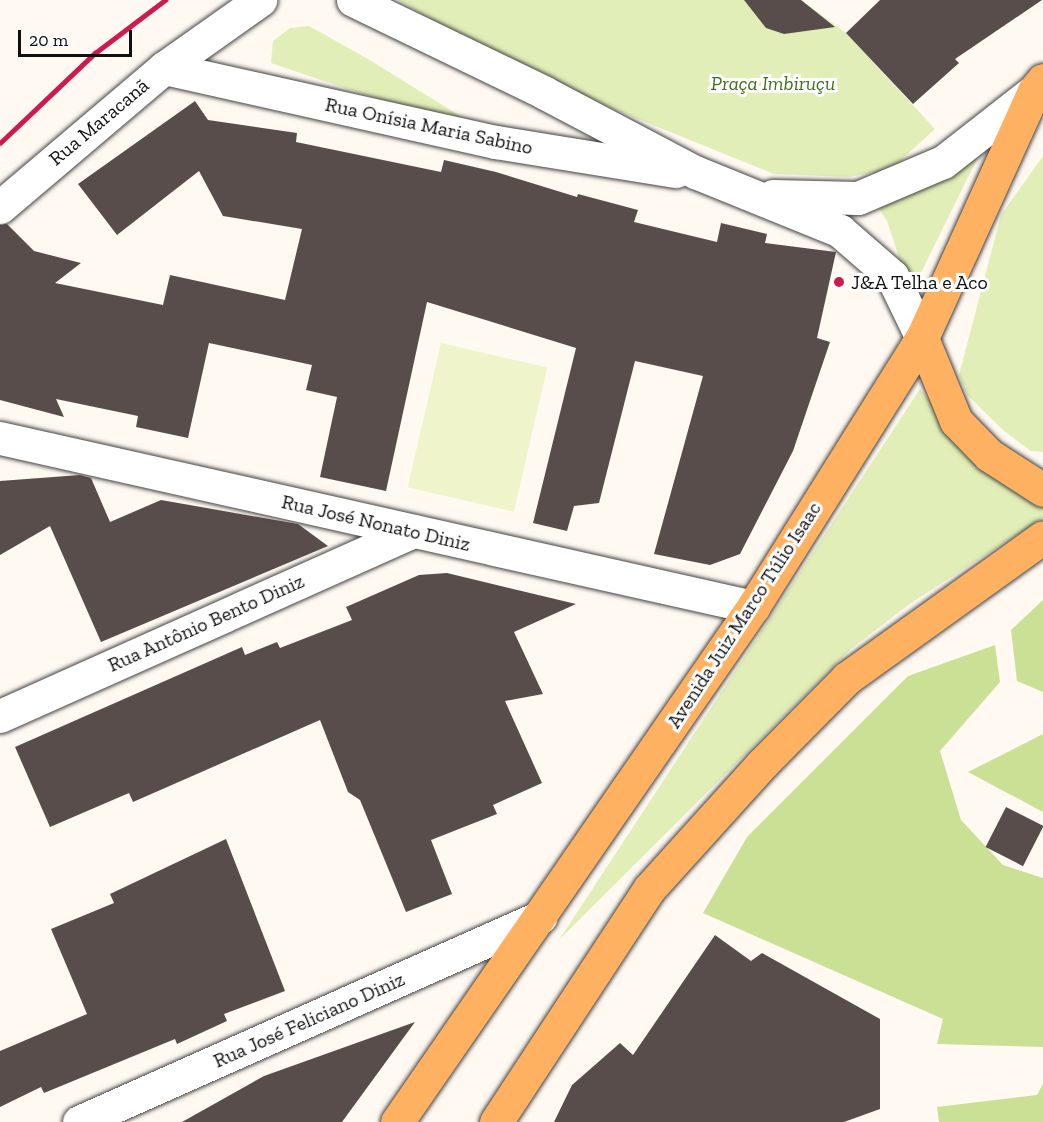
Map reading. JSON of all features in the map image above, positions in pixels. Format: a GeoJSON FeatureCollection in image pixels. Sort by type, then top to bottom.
{"type":"FeatureCollection","features":[{"type":"Feature","properties":{"kind":"main road","name":"Avenida Juiz Marco Túlio Isaac"},"geometry":{"type":"LineString","coordinates":[[397,1122],[753,607],[922,338],[1038,86]]}},
{"type":"Feature","properties":{"kind":"main road"},"geometry":{"type":"LineString","coordinates":[[922,338],[956,421],[989,454],[1043,490]]}},
{"type":"Feature","properties":{"kind":"main road"},"geometry":{"type":"LineString","coordinates":[[496,1122],[649,889],[762,764],[847,678],[1043,537]]}},
{"type":"Feature","properties":{"kind":"street","name":"Rua Maracanã"},"geometry":{"type":"LineString","coordinates":[[0,207],[164,68],[260,0]]}},
{"type":"Feature","properties":{"kind":"street","name":"Rua Onísia Maria Sabino"},"geometry":{"type":"LineString","coordinates":[[353,0],[545,93],[695,172],[840,231],[892,276],[922,338]]}},
{"type":"Feature","properties":{"kind":"street","name":"Rua Onísia Maria Sabino"},"geometry":{"type":"LineString","coordinates":[[164,68],[496,142],[664,170],[695,172]]}},
{"type":"Feature","properties":{"kind":"street","name":"Rua Onísia Maria Sabino"},"geometry":{"type":"LineString","coordinates":[[756,196],[858,198],[943,162],[1038,86]]}},
{"type":"Feature","properties":{"kind":"street","name":"Rua José Nonato Diniz"},"geometry":{"type":"LineString","coordinates":[[0,438],[753,607]]}},
{"type":"Feature","properties":{"kind":"street","name":"Rua Antônio Bento Diniz"},"geometry":{"type":"LineString","coordinates":[[0,716],[413,531]]}},
{"type":"Feature","properties":{"kind":"street","name":"Rua José Feliciano Diniz"},"geometry":{"type":"LineString","coordinates":[[79,1122],[540,917]]}},
{"type":"Feature","properties":{"kind":"green space","name":"Praça Imbiruçu"},"geometry":{"type":"Polygon","coordinates":[[[398,0],[801,0],[846,33],[935,129],[898,163],[877,172],[848,177],[774,174],[611,108],[494,55],[398,0]]]}},
{"type":"Feature","properties":{"kind":"green space"},"geometry":{"type":"Polygon","coordinates":[[[309,26],[368,59],[481,129],[392,104],[271,63],[273,41],[290,28],[309,26]]]}},
{"type":"Feature","properties":{"kind":"green space"},"geometry":{"type":"Polygon","coordinates":[[[981,151],[911,293],[887,221],[876,204],[981,151]]]}},
{"type":"Feature","properties":{"kind":"green space"},"geometry":{"type":"Polygon","coordinates":[[[1043,156],[1043,452],[1031,451],[1004,431],[967,395],[959,375],[1001,215],[1043,156]]]}},
{"type":"Feature","properties":{"kind":"green space"},"geometry":{"type":"Polygon","coordinates":[[[441,343],[547,368],[514,512],[408,487],[441,343]]]}},
{"type":"Feature","properties":{"kind":"green space"},"geometry":{"type":"Polygon","coordinates":[[[920,389],[982,463],[1043,504],[1043,518],[911,603],[851,649],[559,940],[920,389]]]}},
{"type":"Feature","properties":{"kind":"green space"},"geometry":{"type":"Polygon","coordinates":[[[1043,600],[1043,692],[1017,681],[1011,630],[1043,600]]]}},
{"type":"Feature","properties":{"kind":"green space"},"geometry":{"type":"Polygon","coordinates":[[[995,645],[1000,682],[940,751],[961,820],[1003,865],[1043,878],[1043,1047],[937,1044],[943,1019],[703,913],[747,837],[908,676],[995,645]]]}},
{"type":"Feature","properties":{"kind":"green space"},"geometry":{"type":"Polygon","coordinates":[[[1043,734],[1043,812],[968,772],[1043,734]]]}},
{"type":"Feature","properties":{"kind":"green space"},"geometry":{"type":"Polygon","coordinates":[[[1043,1084],[1043,1122],[939,1122],[937,1107],[1037,1095],[1043,1084]]]}},
{"type":"Feature","properties":{"kind":"building"},"geometry":{"type":"Polygon","coordinates":[[[744,0],[801,0],[835,27],[784,34],[766,28],[744,0]]]}},
{"type":"Feature","properties":{"kind":"building"},"geometry":{"type":"Polygon","coordinates":[[[880,0],[1042,0],[955,59],[959,63],[913,104],[846,33],[880,0]]]}},
{"type":"Feature","properties":{"kind":"building"},"geometry":{"type":"Polygon","coordinates":[[[195,101],[208,120],[297,133],[296,142],[441,172],[444,160],[496,172],[577,197],[578,194],[638,210],[634,222],[717,242],[721,223],[767,234],[765,243],[836,252],[817,338],[830,342],[793,451],[740,554],[710,565],[654,554],[703,376],[635,361],[599,503],[574,506],[567,531],[533,523],[576,348],[427,302],[386,491],[320,477],[337,397],[306,390],[312,365],[209,343],[188,438],[136,427],[138,416],[56,399],[64,417],[0,400],[0,225],[7,224],[34,251],[81,263],[55,283],[163,305],[170,275],[285,300],[302,229],[223,216],[199,171],[117,235],[78,184],[195,101]]]}},
{"type":"Feature","properties":{"kind":"building"},"geometry":{"type":"Polygon","coordinates":[[[80,475],[91,478],[110,522],[161,500],[298,524],[328,546],[101,642],[50,526],[0,555],[0,481],[80,475]]]}},
{"type":"Feature","properties":{"kind":"building"},"geometry":{"type":"Polygon","coordinates":[[[447,573],[576,604],[514,632],[543,694],[505,701],[542,783],[493,805],[497,814],[431,840],[452,894],[406,912],[360,800],[348,792],[320,720],[133,802],[129,793],[50,827],[15,747],[242,647],[245,655],[277,642],[280,648],[352,620],[346,607],[419,575],[447,573]]]}},
{"type":"Feature","properties":{"kind":"building"},"geometry":{"type":"Polygon","coordinates":[[[1006,807],[1043,826],[1023,866],[986,847],[1006,807]]]}},
{"type":"Feature","properties":{"kind":"building"},"geometry":{"type":"Polygon","coordinates":[[[226,839],[285,991],[224,1014],[227,1021],[177,1044],[175,1039],[44,1093],[41,1087],[0,1107],[0,1051],[87,1014],[51,929],[114,903],[110,894],[226,839]]]}},
{"type":"Feature","properties":{"kind":"building"},"geometry":{"type":"Polygon","coordinates":[[[715,935],[751,961],[762,953],[880,1019],[880,1109],[844,1122],[554,1122],[572,1085],[620,1043],[633,1055],[715,935]]]}},
{"type":"Feature","properties":{"kind":"building"},"geometry":{"type":"Polygon","coordinates":[[[415,1022],[342,1122],[182,1122],[264,1076],[415,1022]]]}},
{"type":"Feature","properties":{"kind":"railway"},"geometry":{"type":"LineString","coordinates":[[0,143],[95,53],[165,0]]}},
{"type":"Feature","properties":{"kind":"place","name":"J&A Telha e Aco"},"geometry":{"type":"Point","coordinates":[839,282]}}]}
